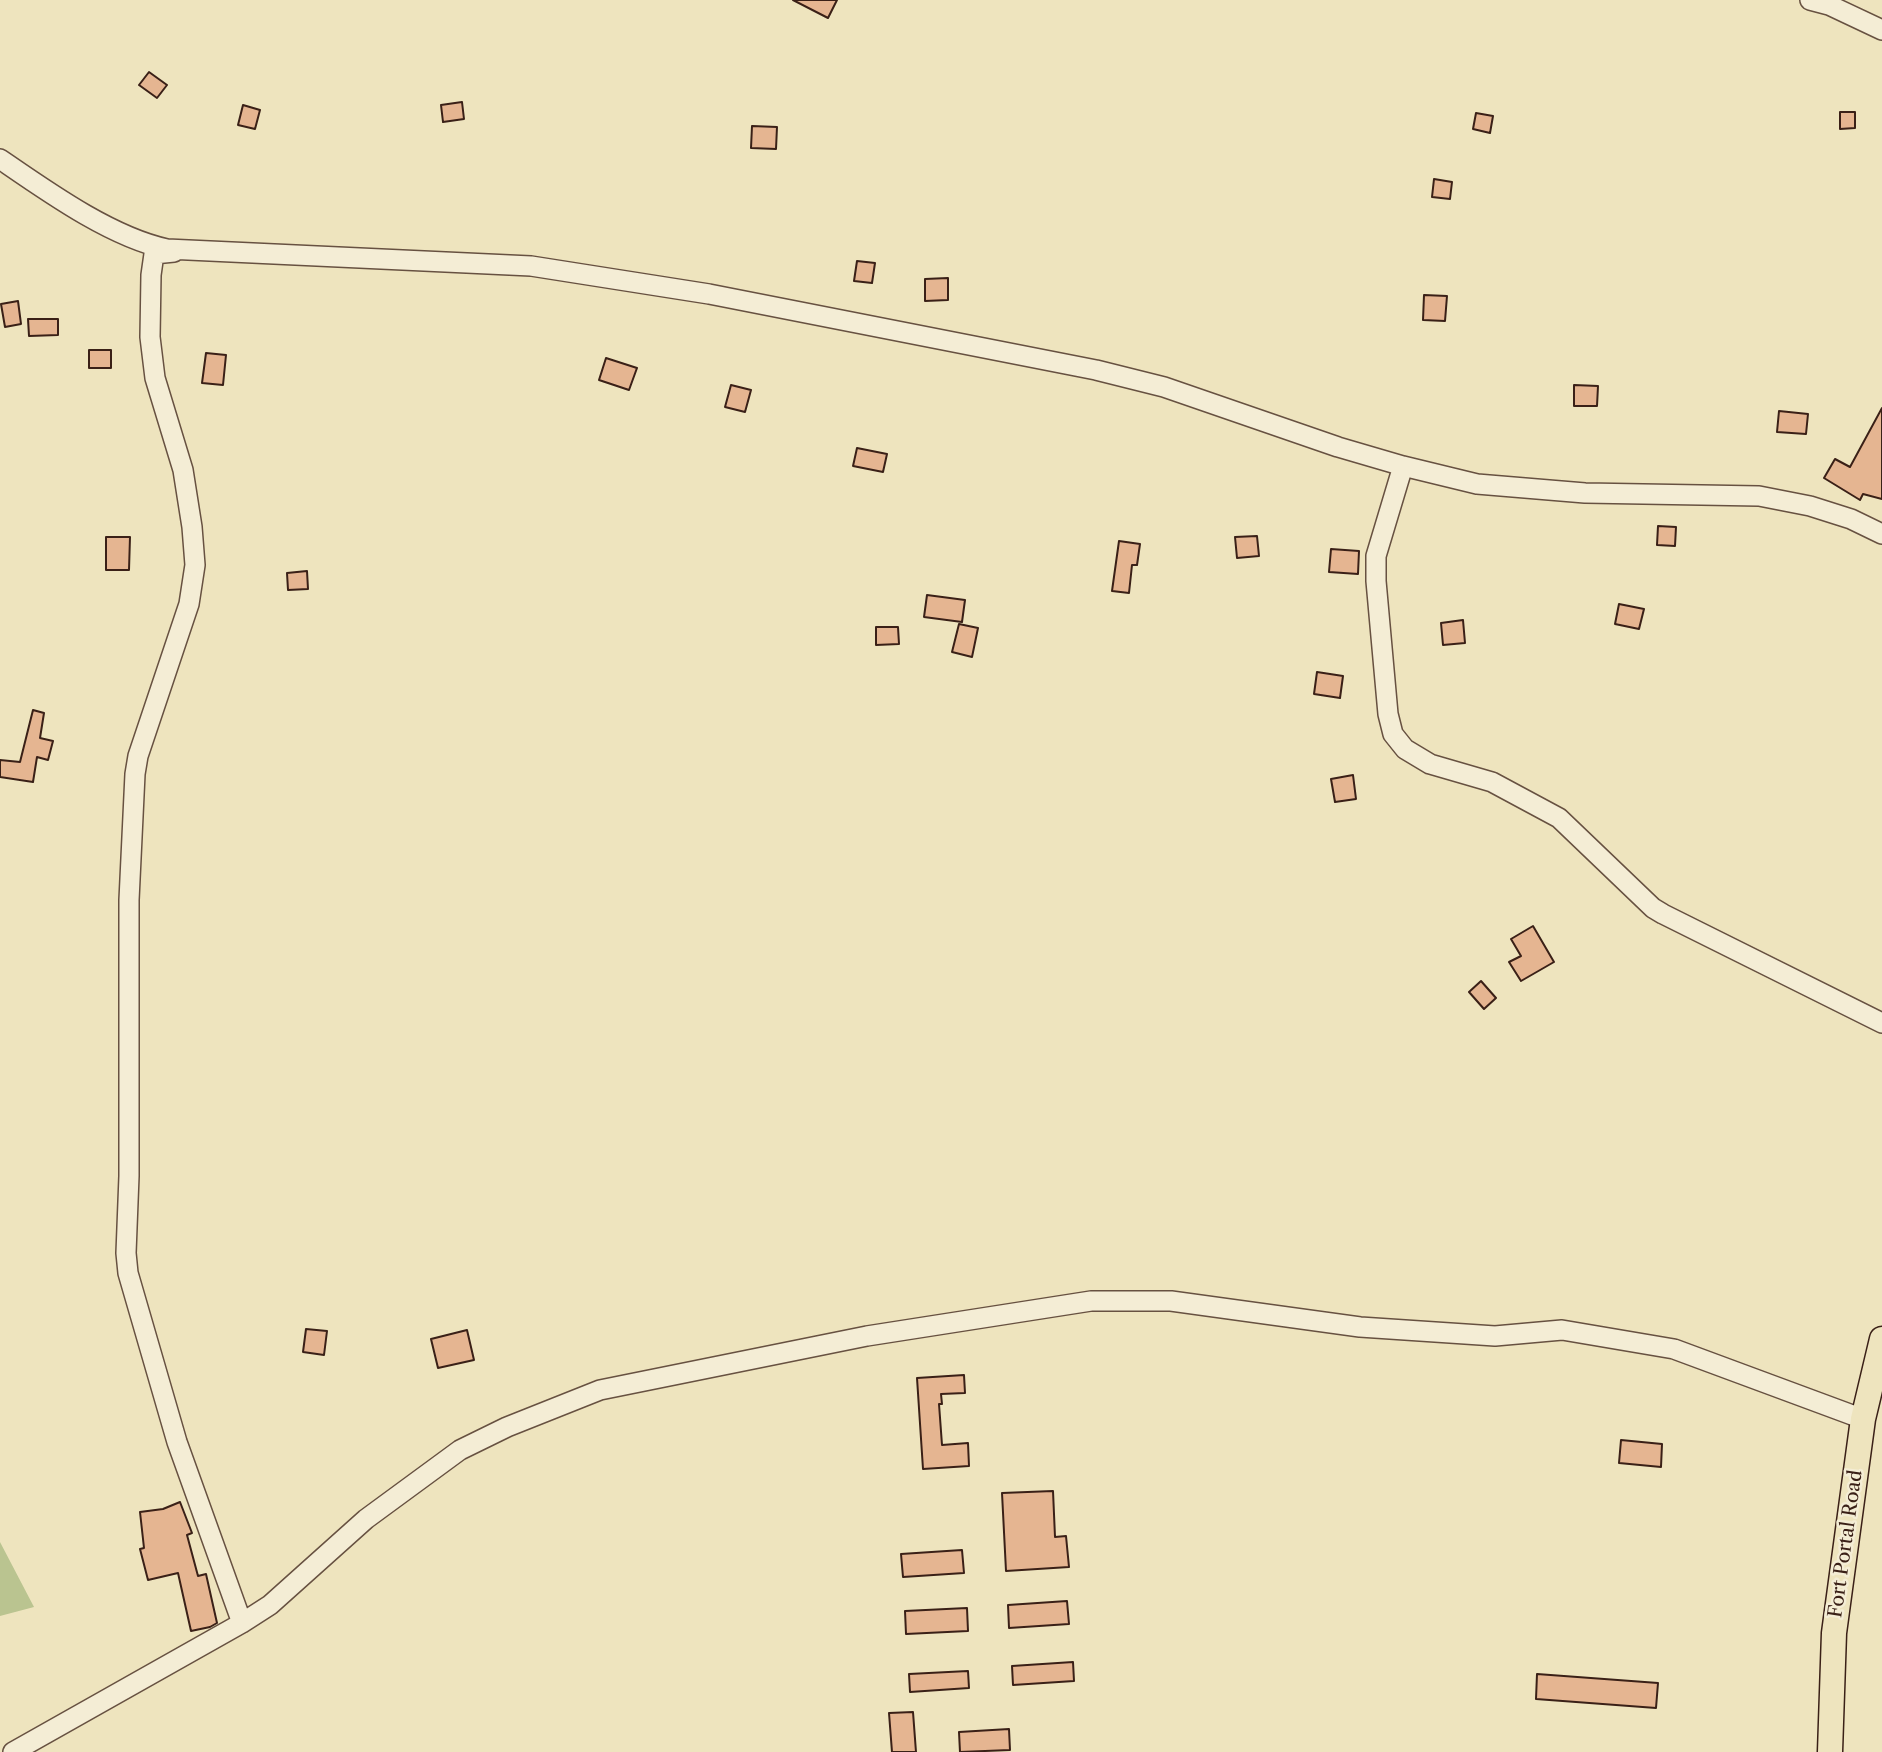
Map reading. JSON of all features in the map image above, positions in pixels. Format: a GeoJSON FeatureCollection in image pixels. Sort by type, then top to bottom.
{"type":"FeatureCollection","features":[{"type":"Feature","properties":{"kind":"main road","name":"Fort Portal Road"},"geometry":{"type":"LineString","coordinates":[[1830,1752],[1833,1633],[1863,1419],[1882,1339]]}},
{"type":"Feature","properties":{"kind":"street"},"geometry":{"type":"LineString","coordinates":[[1810,0],[1829,5],[1882,30]]}},
{"type":"Feature","properties":{"kind":"street"},"geometry":{"type":"LineString","coordinates":[[0,159],[66,203],[123,233],[157,247],[182,251],[531,265],[709,294],[1096,370],[1164,387],[1338,447],[1477,484],[1585,492],[1759,496],[1810,506],[1851,519],[1882,534]]}},
{"type":"Feature","properties":{"kind":"street"},"geometry":{"type":"LineString","coordinates":[[182,251],[154,254],[150,337],[155,378],[183,470],[195,565],[189,604],[138,756],[134,784],[129,900],[129,1176],[126,1253],[128,1273],[177,1442],[242,1623]]}},
{"type":"Feature","properties":{"kind":"street"},"geometry":{"type":"LineString","coordinates":[[1403,466],[1376,556],[1376,581],[1388,715],[1393,734],[1405,749],[1430,764],[1492,782],[1559,818],[1653,908],[1882,1023]]}},
{"type":"Feature","properties":{"kind":"street"},"geometry":{"type":"LineString","coordinates":[[13,1752],[270,1605],[366,1519],[460,1450],[508,1427],[600,1390],[867,1336],[1091,1301],[1171,1301],[1360,1327],[1495,1336],[1562,1330],[1674,1349],[1863,1419]]}},
{"type":"Feature","properties":{"kind":"green space"},"geometry":{"type":"Polygon","coordinates":[[[0,1542],[34,1607],[0,1616],[0,1542]]]}},
{"type":"Feature","properties":{"kind":"building"},"geometry":{"type":"Polygon","coordinates":[[[793,0],[837,0],[828,18],[793,0]]]}},
{"type":"Feature","properties":{"kind":"building"},"geometry":{"type":"Polygon","coordinates":[[[149,72],[167,85],[157,98],[139,85],[149,72]]]}},
{"type":"Feature","properties":{"kind":"building"},"geometry":{"type":"Polygon","coordinates":[[[462,102],[464,119],[443,122],[441,105],[462,102]]]}},
{"type":"Feature","properties":{"kind":"building"},"geometry":{"type":"Polygon","coordinates":[[[243,105],[260,110],[255,129],[238,125],[243,105]]]}},
{"type":"Feature","properties":{"kind":"building"},"geometry":{"type":"Polygon","coordinates":[[[1840,112],[1855,112],[1855,128],[1840,129],[1840,112]]]}},
{"type":"Feature","properties":{"kind":"building"},"geometry":{"type":"Polygon","coordinates":[[[1476,113],[1493,116],[1490,133],[1473,129],[1476,113]]]}},
{"type":"Feature","properties":{"kind":"building"},"geometry":{"type":"Polygon","coordinates":[[[752,126],[777,127],[776,149],[751,148],[752,126]]]}},
{"type":"Feature","properties":{"kind":"building"},"geometry":{"type":"Polygon","coordinates":[[[1434,179],[1452,182],[1450,199],[1432,197],[1434,179]]]}},
{"type":"Feature","properties":{"kind":"building"},"geometry":{"type":"Polygon","coordinates":[[[857,261],[875,263],[872,283],[854,281],[857,261]]]}},
{"type":"Feature","properties":{"kind":"building"},"geometry":{"type":"Polygon","coordinates":[[[948,278],[948,300],[925,301],[925,279],[948,278]]]}},
{"type":"Feature","properties":{"kind":"building"},"geometry":{"type":"Polygon","coordinates":[[[1424,295],[1447,296],[1445,321],[1423,320],[1424,295]]]}},
{"type":"Feature","properties":{"kind":"building"},"geometry":{"type":"Polygon","coordinates":[[[18,301],[21,324],[5,327],[1,304],[18,301]]]}},
{"type":"Feature","properties":{"kind":"building"},"geometry":{"type":"Polygon","coordinates":[[[28,319],[58,319],[58,335],[29,336],[28,319]]]}},
{"type":"Feature","properties":{"kind":"building"},"geometry":{"type":"Polygon","coordinates":[[[89,350],[111,350],[111,368],[89,368],[89,350]]]}},
{"type":"Feature","properties":{"kind":"building"},"geometry":{"type":"Polygon","coordinates":[[[206,353],[226,355],[223,385],[202,383],[206,353]]]}},
{"type":"Feature","properties":{"kind":"building"},"geometry":{"type":"Polygon","coordinates":[[[606,358],[637,368],[629,390],[599,380],[606,358]]]}},
{"type":"Feature","properties":{"kind":"building"},"geometry":{"type":"Polygon","coordinates":[[[731,385],[751,390],[745,412],[725,407],[731,385]]]}},
{"type":"Feature","properties":{"kind":"building"},"geometry":{"type":"Polygon","coordinates":[[[1574,385],[1598,386],[1597,406],[1574,406],[1574,385]]]}},
{"type":"Feature","properties":{"kind":"building"},"geometry":{"type":"Polygon","coordinates":[[[1882,408],[1882,499],[1863,494],[1860,500],[1824,478],[1835,459],[1850,467],[1882,408]]]}},
{"type":"Feature","properties":{"kind":"building"},"geometry":{"type":"Polygon","coordinates":[[[1779,411],[1808,414],[1806,434],[1777,432],[1779,411]]]}},
{"type":"Feature","properties":{"kind":"building"},"geometry":{"type":"Polygon","coordinates":[[[857,448],[887,454],[883,472],[853,466],[857,448]]]}},
{"type":"Feature","properties":{"kind":"building"},"geometry":{"type":"Polygon","coordinates":[[[1658,526],[1676,527],[1675,546],[1657,545],[1658,526]]]}},
{"type":"Feature","properties":{"kind":"building"},"geometry":{"type":"Polygon","coordinates":[[[1257,536],[1259,556],[1237,558],[1235,537],[1257,536]]]}},
{"type":"Feature","properties":{"kind":"building"},"geometry":{"type":"Polygon","coordinates":[[[106,537],[130,537],[129,570],[106,570],[106,537]]]}},
{"type":"Feature","properties":{"kind":"building"},"geometry":{"type":"Polygon","coordinates":[[[1119,541],[1140,544],[1137,565],[1132,565],[1129,593],[1112,591],[1119,541]]]}},
{"type":"Feature","properties":{"kind":"building"},"geometry":{"type":"Polygon","coordinates":[[[1331,549],[1359,551],[1358,574],[1329,572],[1331,549]]]}},
{"type":"Feature","properties":{"kind":"building"},"geometry":{"type":"Polygon","coordinates":[[[307,571],[308,589],[288,590],[287,573],[307,571]]]}},
{"type":"Feature","properties":{"kind":"building"},"geometry":{"type":"Polygon","coordinates":[[[927,595],[965,600],[962,622],[924,617],[927,595]]]}},
{"type":"Feature","properties":{"kind":"building"},"geometry":{"type":"Polygon","coordinates":[[[1619,604],[1644,609],[1639,629],[1615,624],[1619,604]]]}},
{"type":"Feature","properties":{"kind":"building"},"geometry":{"type":"Polygon","coordinates":[[[1463,620],[1465,643],[1443,645],[1441,623],[1463,620]]]}},
{"type":"Feature","properties":{"kind":"building"},"geometry":{"type":"Polygon","coordinates":[[[959,624],[978,628],[972,657],[952,652],[959,624]]]}},
{"type":"Feature","properties":{"kind":"building"},"geometry":{"type":"Polygon","coordinates":[[[876,627],[898,627],[899,644],[876,645],[876,627]]]}},
{"type":"Feature","properties":{"kind":"building"},"geometry":{"type":"Polygon","coordinates":[[[1317,672],[1343,676],[1340,698],[1314,694],[1317,672]]]}},
{"type":"Feature","properties":{"kind":"building"},"geometry":{"type":"Polygon","coordinates":[[[33,710],[44,713],[40,738],[53,741],[48,760],[37,757],[33,782],[0,777],[0,760],[20,762],[33,710]]]}},
{"type":"Feature","properties":{"kind":"building"},"geometry":{"type":"Polygon","coordinates":[[[1353,775],[1356,799],[1335,802],[1331,779],[1353,775]]]}},
{"type":"Feature","properties":{"kind":"building"},"geometry":{"type":"Polygon","coordinates":[[[1533,926],[1554,962],[1521,981],[1509,962],[1521,956],[1511,939],[1533,926]]]}},
{"type":"Feature","properties":{"kind":"building"},"geometry":{"type":"Polygon","coordinates":[[[1481,981],[1496,998],[1484,1009],[1469,992],[1481,981]]]}},
{"type":"Feature","properties":{"kind":"building"},"geometry":{"type":"Polygon","coordinates":[[[306,1329],[327,1331],[324,1355],[303,1352],[306,1329]]]}},
{"type":"Feature","properties":{"kind":"building"},"geometry":{"type":"Polygon","coordinates":[[[467,1330],[474,1360],[438,1368],[431,1339],[467,1330]]]}},
{"type":"Feature","properties":{"kind":"building"},"geometry":{"type":"Polygon","coordinates":[[[964,1375],[965,1393],[941,1394],[942,1404],[939,1404],[942,1445],[968,1443],[969,1466],[923,1469],[917,1378],[964,1375]]]}},
{"type":"Feature","properties":{"kind":"building"},"geometry":{"type":"Polygon","coordinates":[[[1621,1440],[1662,1444],[1661,1467],[1619,1463],[1621,1440]]]}},
{"type":"Feature","properties":{"kind":"building"},"geometry":{"type":"Polygon","coordinates":[[[1053,1491],[1055,1537],[1066,1536],[1069,1567],[1006,1571],[1002,1493],[1053,1491]]]}},
{"type":"Feature","properties":{"kind":"building"},"geometry":{"type":"Polygon","coordinates":[[[180,1502],[192,1533],[187,1535],[198,1576],[206,1574],[217,1623],[191,1631],[178,1573],[148,1580],[140,1549],[144,1548],[140,1512],[163,1509],[180,1502]]]}},
{"type":"Feature","properties":{"kind":"building"},"geometry":{"type":"Polygon","coordinates":[[[962,1550],[964,1573],[903,1577],[901,1554],[962,1550]]]}},
{"type":"Feature","properties":{"kind":"building"},"geometry":{"type":"Polygon","coordinates":[[[1067,1601],[1069,1624],[1009,1628],[1008,1605],[1067,1601]]]}},
{"type":"Feature","properties":{"kind":"building"},"geometry":{"type":"Polygon","coordinates":[[[967,1608],[968,1631],[906,1634],[905,1611],[967,1608]]]}},
{"type":"Feature","properties":{"kind":"building"},"geometry":{"type":"Polygon","coordinates":[[[1073,1662],[1074,1681],[1013,1685],[1012,1666],[1073,1662]]]}},
{"type":"Feature","properties":{"kind":"building"},"geometry":{"type":"Polygon","coordinates":[[[968,1671],[969,1688],[910,1692],[909,1674],[968,1671]]]}},
{"type":"Feature","properties":{"kind":"building"},"geometry":{"type":"Polygon","coordinates":[[[1537,1674],[1658,1683],[1656,1708],[1536,1699],[1537,1674]]]}},
{"type":"Feature","properties":{"kind":"building"},"geometry":{"type":"Polygon","coordinates":[[[913,1712],[916,1752],[892,1752],[889,1713],[913,1712]]]}},
{"type":"Feature","properties":{"kind":"building"},"geometry":{"type":"Polygon","coordinates":[[[1009,1729],[1010,1750],[960,1752],[959,1732],[1009,1729]]]}}]}
